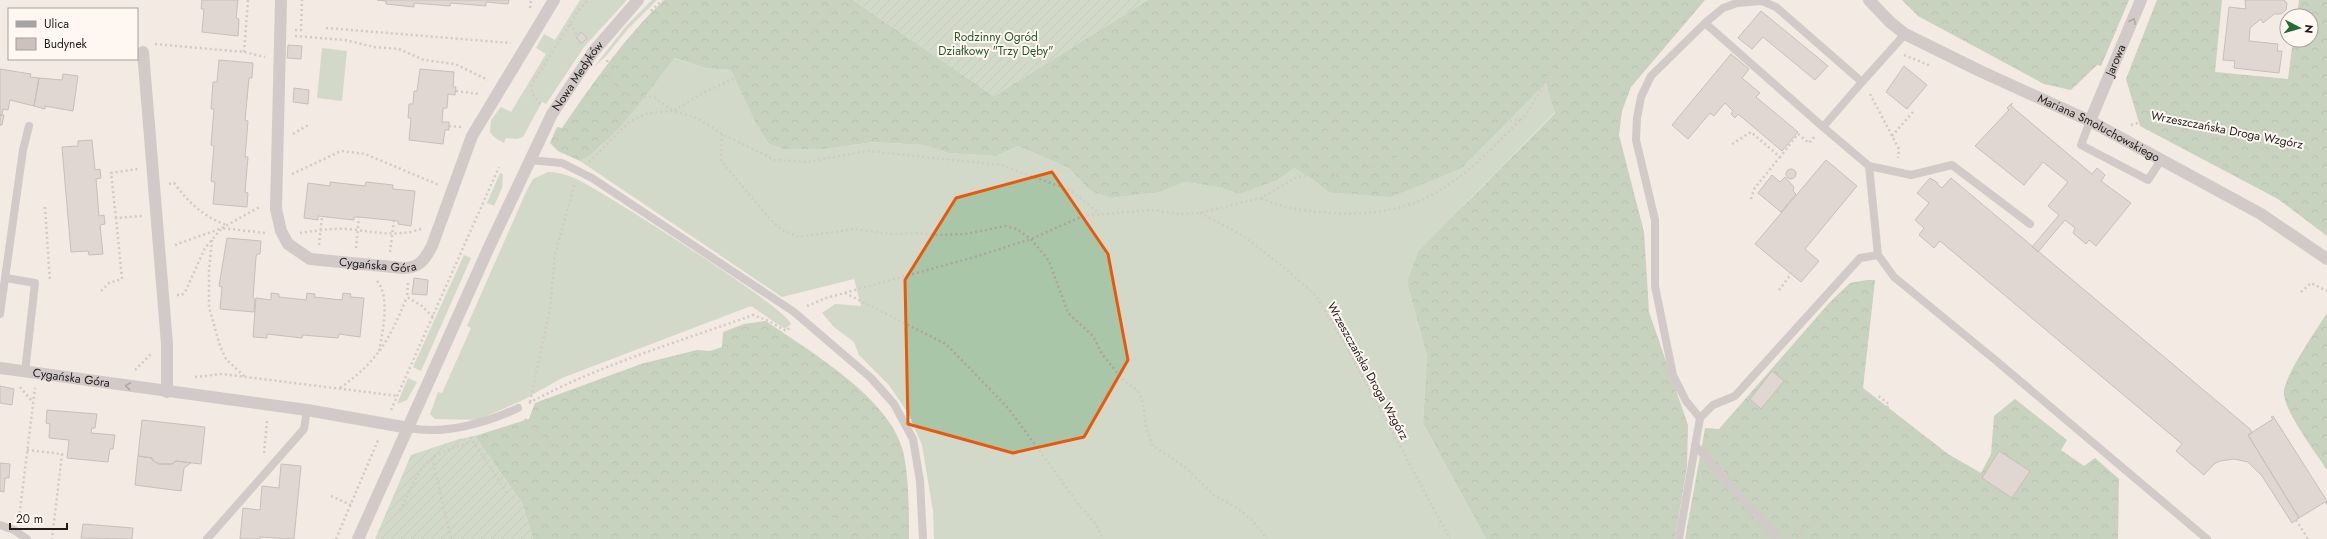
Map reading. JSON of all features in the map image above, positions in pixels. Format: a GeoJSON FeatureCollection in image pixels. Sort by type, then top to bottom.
{"type":"FeatureCollection","features":[{"type":"Feature","properties":{"kind":"street","name":"Cygańska Góra"},"geometry":{"type":"LineString","coordinates":[[281,0],[276,209],[284,236],[288,244],[297,252],[310,259],[403,268],[413,268],[425,260],[432,246],[472,136],[554,0]]}},
{"type":"Feature","properties":{"kind":"street","name":"Nowa Medyków"},"geometry":{"type":"LineString","coordinates":[[529,160],[558,104],[593,52],[638,0]]}},
{"type":"Feature","properties":{"kind":"street","name":"Mariana Smoluchowskiego"},"geometry":{"type":"LineString","coordinates":[[1870,0],[1890,22],[1905,34],[1980,71],[2090,121],[2261,214],[2327,259]]}},
{"type":"Feature","properties":{"kind":"street","name":"Jarowa"},"geometry":{"type":"LineString","coordinates":[[2090,121],[2141,0]]}},
{"type":"Feature","properties":{"kind":"street"},"geometry":{"type":"LineString","coordinates":[[147,48],[154,185],[166,344],[166,392]]}},
{"type":"Feature","properties":{"kind":"street"},"geometry":{"type":"LineString","coordinates":[[358,539],[529,160]]}},
{"type":"Feature","properties":{"kind":"street","name":"Cygańska Góra"},"geometry":{"type":"LineString","coordinates":[[0,368],[166,392],[269,404],[409,428]]}},
{"type":"Feature","properties":{"kind":"lane"},"geometry":{"type":"LineString","coordinates":[[1700,418],[1686,401],[1673,375],[1655,286],[1655,220],[1636,140],[1637,118],[1642,97],[1651,76],[1705,23],[1723,8],[1737,3],[1762,1],[1776,7],[1862,82]]}},
{"type":"Feature","properties":{"kind":"lane"},"geometry":{"type":"LineString","coordinates":[[1705,23],[1822,127],[1869,166],[1912,175],[1952,165],[2030,224]]}},
{"type":"Feature","properties":{"kind":"lane"},"geometry":{"type":"LineString","coordinates":[[1822,127],[1905,34]]}},
{"type":"Feature","properties":{"kind":"lane"},"geometry":{"type":"LineString","coordinates":[[2090,121],[2081,145],[2148,180],[2161,160]]}},
{"type":"Feature","properties":{"kind":"lane"},"geometry":{"type":"LineString","coordinates":[[0,314],[23,150],[29,126]]}},
{"type":"Feature","properties":{"kind":"lane"},"geometry":{"type":"LineString","coordinates":[[529,160],[562,163],[578,170],[663,224],[794,312],[871,378],[894,404],[913,439],[920,480],[923,539]]}},
{"type":"Feature","properties":{"kind":"lane"},"geometry":{"type":"LineString","coordinates":[[1869,166],[1878,255],[1894,277],[1994,359],[2207,539]]}},
{"type":"Feature","properties":{"kind":"lane"},"geometry":{"type":"LineString","coordinates":[[1679,539],[1700,418],[1713,405],[1736,396],[1860,258],[1878,255]]}},
{"type":"Feature","properties":{"kind":"lane"},"geometry":{"type":"LineString","coordinates":[[6,278],[36,282],[31,372]]}},
{"type":"Feature","properties":{"kind":"lane"},"geometry":{"type":"LineString","coordinates":[[409,428],[424,431],[478,424],[498,418],[518,408]]}},
{"type":"Feature","properties":{"kind":"lane"},"geometry":{"type":"LineString","coordinates":[[207,539],[304,429],[307,410]]}},
{"type":"Feature","properties":{"kind":"lane"},"geometry":{"type":"LineString","coordinates":[[1695,445],[1778,539]]}},
{"type":"Feature","properties":{"kind":"lane"},"geometry":{"type":"LineString","coordinates":[[0,525],[14,530],[27,539]]}},
{"type":"Feature","properties":{"kind":"path"},"geometry":{"type":"LineString","coordinates":[[244,52],[248,0]]}},
{"type":"Feature","properties":{"kind":"path"},"geometry":{"type":"LineString","coordinates":[[542,108],[532,93],[532,84],[570,24],[588,0]]}},
{"type":"Feature","properties":{"kind":"path"},"geometry":{"type":"LineString","coordinates":[[1261,198],[1280,207],[1301,211],[1345,214],[1384,212],[1416,203],[1452,184],[1477,165],[1522,119],[1535,103],[1542,84],[1564,48],[1602,0]]}},
{"type":"Feature","properties":{"kind":"path"},"geometry":{"type":"LineString","coordinates":[[530,402],[550,308],[555,254],[578,170],[593,160],[617,132],[629,122],[648,113],[673,111],[706,92],[784,55],[814,30],[837,6]]}},
{"type":"Feature","properties":{"kind":"path"},"geometry":{"type":"LineString","coordinates":[[570,24],[575,29],[578,40],[593,52]]}},
{"type":"Feature","properties":{"kind":"path"},"geometry":{"type":"LineString","coordinates":[[326,28],[516,43]]}},
{"type":"Feature","properties":{"kind":"path"},"geometry":{"type":"LineString","coordinates":[[301,30],[304,37]]}},
{"type":"Feature","properties":{"kind":"path"},"geometry":{"type":"LineString","coordinates":[[280,35],[345,40],[374,47],[399,48],[424,60],[455,64],[470,70],[491,82]]}},
{"type":"Feature","properties":{"kind":"path"},"geometry":{"type":"LineString","coordinates":[[147,48],[244,52],[280,59]]}},
{"type":"Feature","properties":{"kind":"path"},"geometry":{"type":"LineString","coordinates":[[607,59],[612,84],[616,88],[632,95],[654,97],[673,111],[697,118],[722,134],[775,160],[807,162],[867,151],[1001,165],[1070,190],[1101,214]]}},
{"type":"Feature","properties":{"kind":"path"},"geometry":{"type":"LineString","coordinates":[[1862,82],[1899,150],[1896,171]]}},
{"type":"Feature","properties":{"kind":"path"},"geometry":{"type":"LineString","coordinates":[[456,91],[484,94]]}},
{"type":"Feature","properties":{"kind":"path"},"geometry":{"type":"LineString","coordinates":[[1892,136],[1913,112]]}},
{"type":"Feature","properties":{"kind":"path"},"geometry":{"type":"LineString","coordinates":[[870,539],[857,528],[754,485],[731,480],[657,479],[580,456],[554,444],[528,424],[518,408],[552,390],[598,371],[753,315],[769,320],[786,331],[794,324],[794,312],[844,292],[978,256],[1031,239],[1083,216],[1152,210],[1181,214],[1200,213],[1261,198],[1297,177],[1309,174],[1353,172],[1455,140],[1486,124],[1522,119]]}},
{"type":"Feature","properties":{"kind":"path","name":"Wrzeszczańska Droga Wzgórz"},"geometry":{"type":"LineString","coordinates":[[2124,127],[2140,122],[2300,156],[2327,156]]}},
{"type":"Feature","properties":{"kind":"path"},"geometry":{"type":"LineString","coordinates":[[1309,174],[1330,126]]}},
{"type":"Feature","properties":{"kind":"path"},"geometry":{"type":"LineString","coordinates":[[1732,144],[1750,132],[1780,157]]}},
{"type":"Feature","properties":{"kind":"path"},"geometry":{"type":"LineString","coordinates":[[722,134],[721,161],[778,227],[799,238],[855,229],[892,234],[966,234],[1005,226],[1018,228],[1031,239],[1049,262],[1068,313],[1094,336],[1102,354],[1122,379],[1138,391],[1143,403],[1146,428],[1153,446],[1185,468],[1214,495],[1237,508],[1253,521],[1267,539]]}},
{"type":"Feature","properties":{"kind":"path"},"geometry":{"type":"LineString","coordinates":[[1751,199],[1754,189],[1798,134],[1809,143]]}},
{"type":"Feature","properties":{"kind":"path"},"geometry":{"type":"LineString","coordinates":[[277,182],[341,151],[365,154],[442,186]]}},
{"type":"Feature","properties":{"kind":"path"},"geometry":{"type":"LineString","coordinates":[[336,539],[385,424],[499,167]]}},
{"type":"Feature","properties":{"kind":"path"},"geometry":{"type":"LineString","coordinates":[[101,291],[109,283],[122,279],[110,172],[128,170]]}},
{"type":"Feature","properties":{"kind":"path"},"geometry":{"type":"LineString","coordinates":[[154,185],[174,183],[186,199],[201,213],[227,225]]}},
{"type":"Feature","properties":{"kind":"path"},"geometry":{"type":"LineString","coordinates":[[159,251],[222,228],[276,198]]}},
{"type":"Feature","properties":{"kind":"path"},"geometry":{"type":"LineString","coordinates":[[45,207],[50,284]]}},
{"type":"Feature","properties":{"kind":"path","name":"Wrzeszczańska Droga Wzgórz"},"geometry":{"type":"LineString","coordinates":[[1200,213],[1242,235],[1286,269],[1316,296],[1344,342],[1450,539]]}},
{"type":"Feature","properties":{"kind":"path"},"geometry":{"type":"LineString","coordinates":[[116,218],[156,214]]}},
{"type":"Feature","properties":{"kind":"path"},"geometry":{"type":"LineString","coordinates":[[355,253],[359,217]]}},
{"type":"Feature","properties":{"kind":"path"},"geometry":{"type":"LineString","coordinates":[[390,256],[394,220]]}},
{"type":"Feature","properties":{"kind":"path"},"geometry":{"type":"LineString","coordinates":[[222,228],[284,236],[321,230],[358,231],[392,235],[404,234],[424,228]]}},
{"type":"Feature","properties":{"kind":"path"},"geometry":{"type":"LineString","coordinates":[[163,298],[182,295],[198,262],[212,239],[222,228]]}},
{"type":"Feature","properties":{"kind":"path"},"geometry":{"type":"LineString","coordinates":[[212,239],[208,307],[226,359],[245,376]]}},
{"type":"Feature","properties":{"kind":"path"},"geometry":{"type":"LineString","coordinates":[[1779,290],[1791,274]]}},
{"type":"Feature","properties":{"kind":"path"},"geometry":{"type":"LineString","coordinates":[[375,279],[383,294],[384,317],[379,353]]}},
{"type":"Feature","properties":{"kind":"path"},"geometry":{"type":"LineString","coordinates":[[2301,292],[2311,283],[2327,291]]}},
{"type":"Feature","properties":{"kind":"path"},"geometry":{"type":"LineString","coordinates":[[844,292],[946,344],[1009,409],[1079,506],[1096,524],[1103,539]]}},
{"type":"Feature","properties":{"kind":"path"},"geometry":{"type":"LineString","coordinates":[[340,388],[368,366],[379,353],[391,334],[407,298]]}},
{"type":"Feature","properties":{"kind":"path"},"geometry":{"type":"LineString","coordinates":[[422,306],[432,317]]}},
{"type":"Feature","properties":{"kind":"path"},"geometry":{"type":"LineString","coordinates":[[122,385],[148,356],[166,344]]}},
{"type":"Feature","properties":{"kind":"path"},"geometry":{"type":"LineString","coordinates":[[14,530],[19,517],[33,402],[31,372]]}},
{"type":"Feature","properties":{"kind":"path"},"geometry":{"type":"LineString","coordinates":[[166,378],[208,377],[222,374],[398,396]]}},
{"type":"Feature","properties":{"kind":"path"},"geometry":{"type":"LineString","coordinates":[[16,383],[33,402]]}},
{"type":"Feature","properties":{"kind":"path"},"geometry":{"type":"LineString","coordinates":[[1797,539],[1803,528],[1834,513],[1889,404],[1877,395]]}},
{"type":"Feature","properties":{"kind":"path"},"geometry":{"type":"LineString","coordinates":[[262,476],[269,404]]}},
{"type":"Feature","properties":{"kind":"path"},"geometry":{"type":"LineString","coordinates":[[470,437],[507,493]]}},
{"type":"Feature","properties":{"kind":"path"},"geometry":{"type":"LineString","coordinates":[[400,511],[418,473],[432,457],[446,449],[473,442]]}},
{"type":"Feature","properties":{"kind":"path"},"geometry":{"type":"LineString","coordinates":[[27,450],[62,454],[52,539]]}},
{"type":"Feature","properties":{"kind":"path"},"geometry":{"type":"LineString","coordinates":[[432,457],[451,539]]}},
{"type":"Feature","properties":{"kind":"path"},"geometry":{"type":"LineString","coordinates":[[330,496],[351,505]]}},
{"type":"Feature","properties":{"kind":"path"},"geometry":{"type":"LineString","coordinates":[[2296,520],[2308,539]]}},
{"type":"Feature","properties":{"kind":"highlighted area"},"geometry":{"type":"Polygon","coordinates":[[[1052,172],[1108,254],[1128,360],[1084,437],[1013,453],[908,424],[905,280],[956,198],[1052,172]]]}},
{"type":"Feature","properties":{"kind":"green space"},"geometry":{"type":"Polygon","coordinates":[[[580,0],[627,0],[584,47],[546,104],[542,102],[523,137],[517,139],[506,138],[504,143],[494,137],[490,132],[491,120],[501,107],[511,112],[546,54],[536,48],[544,34],[555,40],[580,0]]]}},
{"type":"Feature","properties":{"kind":"green space"},"geometry":{"type":"Polygon","coordinates":[[[652,0],[657,0],[628,29],[606,56],[594,67],[626,26],[652,0]]]}},
{"type":"Feature","properties":{"kind":"green space"},"geometry":{"type":"Polygon","coordinates":[[[664,0],[853,0],[994,96],[1148,0],[1705,0],[1631,87],[1622,111],[1619,135],[1644,232],[1649,312],[1688,425],[1687,466],[1675,539],[1486,539],[1423,423],[1427,356],[1407,283],[1418,252],[1555,113],[1546,83],[1462,168],[1391,197],[1328,192],[1312,179],[1294,168],[1278,180],[1240,194],[1218,187],[1185,182],[1160,192],[1111,198],[1090,191],[1069,168],[1018,146],[996,156],[948,153],[924,145],[873,142],[825,149],[784,149],[768,143],[755,122],[731,70],[706,68],[674,58],[631,114],[606,141],[593,152],[580,161],[558,151],[550,143],[557,127],[562,128],[622,45],[664,0]]]}},
{"type":"Feature","properties":{"kind":"green space","name":"Rodzinny Ogród Działkowy \"Trzy Dęby\""},"geometry":{"type":"Polygon","coordinates":[[[853,0],[1148,0],[994,96],[853,0]]]}},
{"type":"Feature","properties":{"kind":"green space"},"geometry":{"type":"Polygon","coordinates":[[[1902,0],[2129,0],[2101,66],[2097,65],[2071,90],[2044,84],[1918,16],[1902,0]]]}},
{"type":"Feature","properties":{"kind":"green space"},"geometry":{"type":"Polygon","coordinates":[[[2157,0],[2222,0],[2215,72],[2288,79],[2292,48],[2319,48],[2319,8],[2298,8],[2299,0],[2327,0],[2327,236],[2278,199],[2140,126],[2126,79],[2157,0]]]}},
{"type":"Feature","properties":{"kind":"green space"},"geometry":{"type":"Polygon","coordinates":[[[322,48],[347,51],[342,101],[317,98],[322,48]]]}},
{"type":"Feature","properties":{"kind":"green space"},"geometry":{"type":"Polygon","coordinates":[[[673,58],[706,68],[731,70],[755,122],[768,143],[825,149],[873,142],[924,145],[948,153],[996,156],[1018,146],[1069,168],[1090,191],[1111,198],[1160,192],[1185,182],[1218,187],[1240,194],[1278,180],[1294,168],[1312,179],[1328,192],[1462,168],[1546,83],[1555,112],[1464,205],[1407,283],[1427,356],[1423,423],[1486,539],[934,539],[933,511],[922,445],[908,413],[889,385],[859,355],[854,342],[834,327],[822,313],[835,304],[861,306],[854,279],[782,297],[580,161],[601,146],[673,58]]]}},
{"type":"Feature","properties":{"kind":"green space"},"geometry":{"type":"Polygon","coordinates":[[[548,172],[564,174],[579,180],[630,211],[731,276],[781,313],[791,324],[785,329],[751,306],[562,378],[523,400],[478,420],[435,419],[430,414],[438,392],[442,393],[471,328],[467,326],[526,192],[533,179],[548,172]]]}},
{"type":"Feature","properties":{"kind":"green space"},"geometry":{"type":"Polygon","coordinates":[[[500,173],[503,174],[502,188],[494,206],[487,203],[500,173]]]}},
{"type":"Feature","properties":{"kind":"green space"},"geometry":{"type":"Polygon","coordinates":[[[464,255],[471,258],[421,371],[413,367],[464,255]]]}},
{"type":"Feature","properties":{"kind":"green space"},"geometry":{"type":"Polygon","coordinates":[[[1875,280],[1863,388],[1948,454],[1981,473],[1991,454],[1994,416],[2015,399],[2067,440],[2061,450],[2084,466],[2095,458],[2119,479],[2118,539],[1685,539],[1705,428],[1719,429],[1830,302],[1850,283],[1875,280]]]}},
{"type":"Feature","properties":{"kind":"green space"},"geometry":{"type":"Polygon","coordinates":[[[2327,313],[2327,470],[2288,408],[2284,390],[2297,361],[2327,313]]]}},
{"type":"Feature","properties":{"kind":"green space"},"geometry":{"type":"Polygon","coordinates":[[[766,321],[846,377],[882,412],[895,431],[903,451],[906,472],[909,539],[533,539],[522,503],[475,436],[529,419],[535,403],[641,364],[697,350],[710,351],[722,347],[723,332],[744,324],[766,321]]]}},
{"type":"Feature","properties":{"kind":"green space"},"geometry":{"type":"Polygon","coordinates":[[[408,378],[417,382],[407,400],[397,404],[408,378]]]}},
{"type":"Feature","properties":{"kind":"green space"},"geometry":{"type":"Polygon","coordinates":[[[475,436],[522,503],[533,539],[375,539],[411,455],[459,439],[475,436]]]}},
{"type":"Feature","properties":{"kind":"building"},"geometry":{"type":"Polygon","coordinates":[[[202,0],[238,0],[236,18],[239,19],[238,36],[202,32],[204,9],[201,9],[202,0]]]}},
{"type":"Feature","properties":{"kind":"building"},"geometry":{"type":"Polygon","coordinates":[[[377,0],[509,0],[508,4],[486,2],[486,6],[451,3],[450,6],[414,3],[414,7],[386,4],[386,1],[377,0]]]}},
{"type":"Feature","properties":{"kind":"building"},"geometry":{"type":"Polygon","coordinates":[[[2245,0],[2284,0],[2287,3],[2286,8],[2279,8],[2279,14],[2274,14],[2263,23],[2261,19],[2250,28],[2249,41],[2278,44],[2277,51],[2282,51],[2279,73],[2234,68],[2235,61],[2223,60],[2229,7],[2246,9],[2245,0]]]}},
{"type":"Feature","properties":{"kind":"building"},"geometry":{"type":"Polygon","coordinates":[[[1761,11],[1828,66],[1815,80],[1763,37],[1752,49],[1738,38],[1761,11]]]}},
{"type":"Feature","properties":{"kind":"building"},"geometry":{"type":"Polygon","coordinates":[[[581,32],[587,38],[582,43],[576,38],[581,32]]]}},
{"type":"Feature","properties":{"kind":"building"},"geometry":{"type":"Polygon","coordinates":[[[288,45],[302,46],[301,59],[287,58],[288,45]]]}},
{"type":"Feature","properties":{"kind":"building"},"geometry":{"type":"Polygon","coordinates":[[[1731,54],[1749,69],[1742,78],[1760,93],[1756,97],[1798,132],[1782,151],[1738,114],[1735,118],[1731,114],[1733,111],[1725,103],[1714,116],[1710,113],[1688,139],[1672,125],[1731,54]]]}},
{"type":"Feature","properties":{"kind":"building"},"geometry":{"type":"Polygon","coordinates":[[[219,60],[253,63],[252,78],[249,78],[245,120],[248,121],[245,157],[248,157],[245,192],[248,193],[247,207],[213,204],[215,182],[211,181],[214,146],[211,145],[214,109],[211,109],[213,82],[217,82],[219,60]]]}},
{"type":"Feature","properties":{"kind":"building"},"geometry":{"type":"Polygon","coordinates":[[[1904,66],[1927,85],[1907,109],[1886,92],[1904,66]]]}},
{"type":"Feature","properties":{"kind":"building"},"geometry":{"type":"Polygon","coordinates":[[[0,69],[31,74],[30,77],[39,78],[34,106],[10,100],[8,110],[3,109],[2,115],[0,115],[0,69]]]}},
{"type":"Feature","properties":{"kind":"building"},"geometry":{"type":"Polygon","coordinates":[[[420,69],[454,72],[453,87],[456,87],[455,95],[448,94],[447,108],[443,108],[442,122],[449,122],[449,130],[445,130],[443,144],[409,140],[411,118],[408,118],[409,104],[413,104],[414,91],[417,91],[420,69]]]}},
{"type":"Feature","properties":{"kind":"building"},"geometry":{"type":"Polygon","coordinates":[[[63,74],[78,76],[73,111],[45,106],[45,109],[34,106],[39,78],[62,80],[63,74]]]}},
{"type":"Feature","properties":{"kind":"building"},"geometry":{"type":"Polygon","coordinates":[[[294,88],[309,90],[308,104],[293,102],[294,88]]]}},
{"type":"Feature","properties":{"kind":"building"},"geometry":{"type":"Polygon","coordinates":[[[2012,103],[2011,106],[2092,174],[2097,168],[2105,175],[2101,181],[2131,203],[2096,246],[2089,240],[2086,244],[2073,233],[2075,228],[2065,220],[2038,252],[2032,247],[2059,215],[2048,206],[2068,182],[2043,162],[2024,185],[1975,146],[2009,110],[2007,108],[2012,103]]]}},
{"type":"Feature","properties":{"kind":"building"},"geometry":{"type":"Polygon","coordinates":[[[0,115],[4,115],[2,125],[0,125],[0,115]]]}},
{"type":"Feature","properties":{"kind":"building"},"geometry":{"type":"Polygon","coordinates":[[[92,140],[95,170],[100,169],[101,178],[96,179],[99,216],[104,215],[105,224],[100,225],[103,254],[89,255],[88,251],[71,252],[62,147],[78,146],[78,141],[92,140]]]}},
{"type":"Feature","properties":{"kind":"building"},"geometry":{"type":"Polygon","coordinates":[[[1826,160],[1857,186],[1805,249],[1819,261],[1801,282],[1755,244],[1826,160]]]}},
{"type":"Feature","properties":{"kind":"building"},"geometry":{"type":"Polygon","coordinates":[[[1789,169],[1793,169],[1795,170],[1795,178],[1789,179],[1786,176],[1786,172],[1789,169]]]}},
{"type":"Feature","properties":{"kind":"building"},"geometry":{"type":"Polygon","coordinates":[[[1772,175],[1780,182],[1785,177],[1794,187],[1793,191],[1796,194],[1781,212],[1758,193],[1772,175]]]}},
{"type":"Feature","properties":{"kind":"building"},"geometry":{"type":"Polygon","coordinates":[[[1930,178],[1938,183],[1937,184],[1942,188],[1951,178],[2250,429],[2252,433],[2248,435],[2299,518],[2292,523],[2262,476],[2248,462],[2234,459],[2220,461],[2214,464],[2204,475],[2176,451],[2182,444],[1940,241],[1934,248],[1919,235],[1924,228],[1915,220],[1929,203],[1917,193],[1930,178]]]}},
{"type":"Feature","properties":{"kind":"building"},"geometry":{"type":"Polygon","coordinates":[[[330,182],[365,186],[366,182],[393,185],[393,189],[415,191],[411,226],[398,224],[398,221],[359,217],[354,217],[354,220],[318,216],[318,220],[304,218],[308,183],[330,186],[330,182]]]}},
{"type":"Feature","properties":{"kind":"building"},"geometry":{"type":"Polygon","coordinates":[[[227,238],[261,241],[260,254],[257,254],[256,257],[253,298],[255,299],[254,312],[220,309],[222,287],[219,286],[227,238]]]}},
{"type":"Feature","properties":{"kind":"building"},"geometry":{"type":"Polygon","coordinates":[[[414,278],[428,280],[427,295],[412,294],[414,278]]]}},
{"type":"Feature","properties":{"kind":"building"},"geometry":{"type":"Polygon","coordinates":[[[271,293],[279,294],[279,297],[306,300],[307,293],[315,294],[314,297],[342,300],[343,293],[351,294],[350,297],[364,298],[360,337],[339,334],[338,338],[303,335],[302,338],[267,334],[267,338],[253,337],[256,298],[271,300],[271,293]]]}},
{"type":"Feature","properties":{"kind":"building"},"geometry":{"type":"Polygon","coordinates":[[[1772,371],[1784,381],[1761,409],[1750,399],[1772,371]]]}},
{"type":"Feature","properties":{"kind":"building"},"geometry":{"type":"Polygon","coordinates":[[[0,386],[14,389],[12,405],[0,403],[0,386]]]}},
{"type":"Feature","properties":{"kind":"building"},"geometry":{"type":"Polygon","coordinates":[[[47,410],[97,414],[95,428],[92,428],[91,433],[115,435],[113,449],[110,449],[108,462],[67,458],[69,440],[49,438],[50,424],[46,423],[47,410]]]}},
{"type":"Feature","properties":{"kind":"building"},"geometry":{"type":"Polygon","coordinates":[[[2273,416],[2327,501],[2327,505],[2325,502],[2299,518],[2248,435],[2273,419],[2271,417],[2273,416]]]}},
{"type":"Feature","properties":{"kind":"building"},"geometry":{"type":"Polygon","coordinates":[[[142,420],[205,427],[201,464],[176,461],[172,464],[159,464],[152,460],[152,458],[138,456],[142,420]]]}},
{"type":"Feature","properties":{"kind":"building"},"geometry":{"type":"Polygon","coordinates":[[[1999,451],[2030,471],[2012,498],[1982,478],[1999,451]]]}},
{"type":"Feature","properties":{"kind":"building"},"geometry":{"type":"Polygon","coordinates":[[[138,456],[152,458],[152,460],[159,464],[172,464],[176,461],[191,463],[184,468],[181,491],[135,485],[138,456]]]}},
{"type":"Feature","properties":{"kind":"building"},"geometry":{"type":"Polygon","coordinates":[[[0,463],[10,464],[9,478],[5,478],[4,492],[0,491],[0,463]]]}},
{"type":"Feature","properties":{"kind":"building"},"geometry":{"type":"Polygon","coordinates":[[[281,464],[301,466],[294,539],[260,537],[260,539],[240,539],[243,508],[260,510],[262,486],[279,488],[281,464]]]}},
{"type":"Feature","properties":{"kind":"building"},"geometry":{"type":"Polygon","coordinates":[[[83,524],[133,528],[132,539],[81,538],[83,524]]]}}]}
